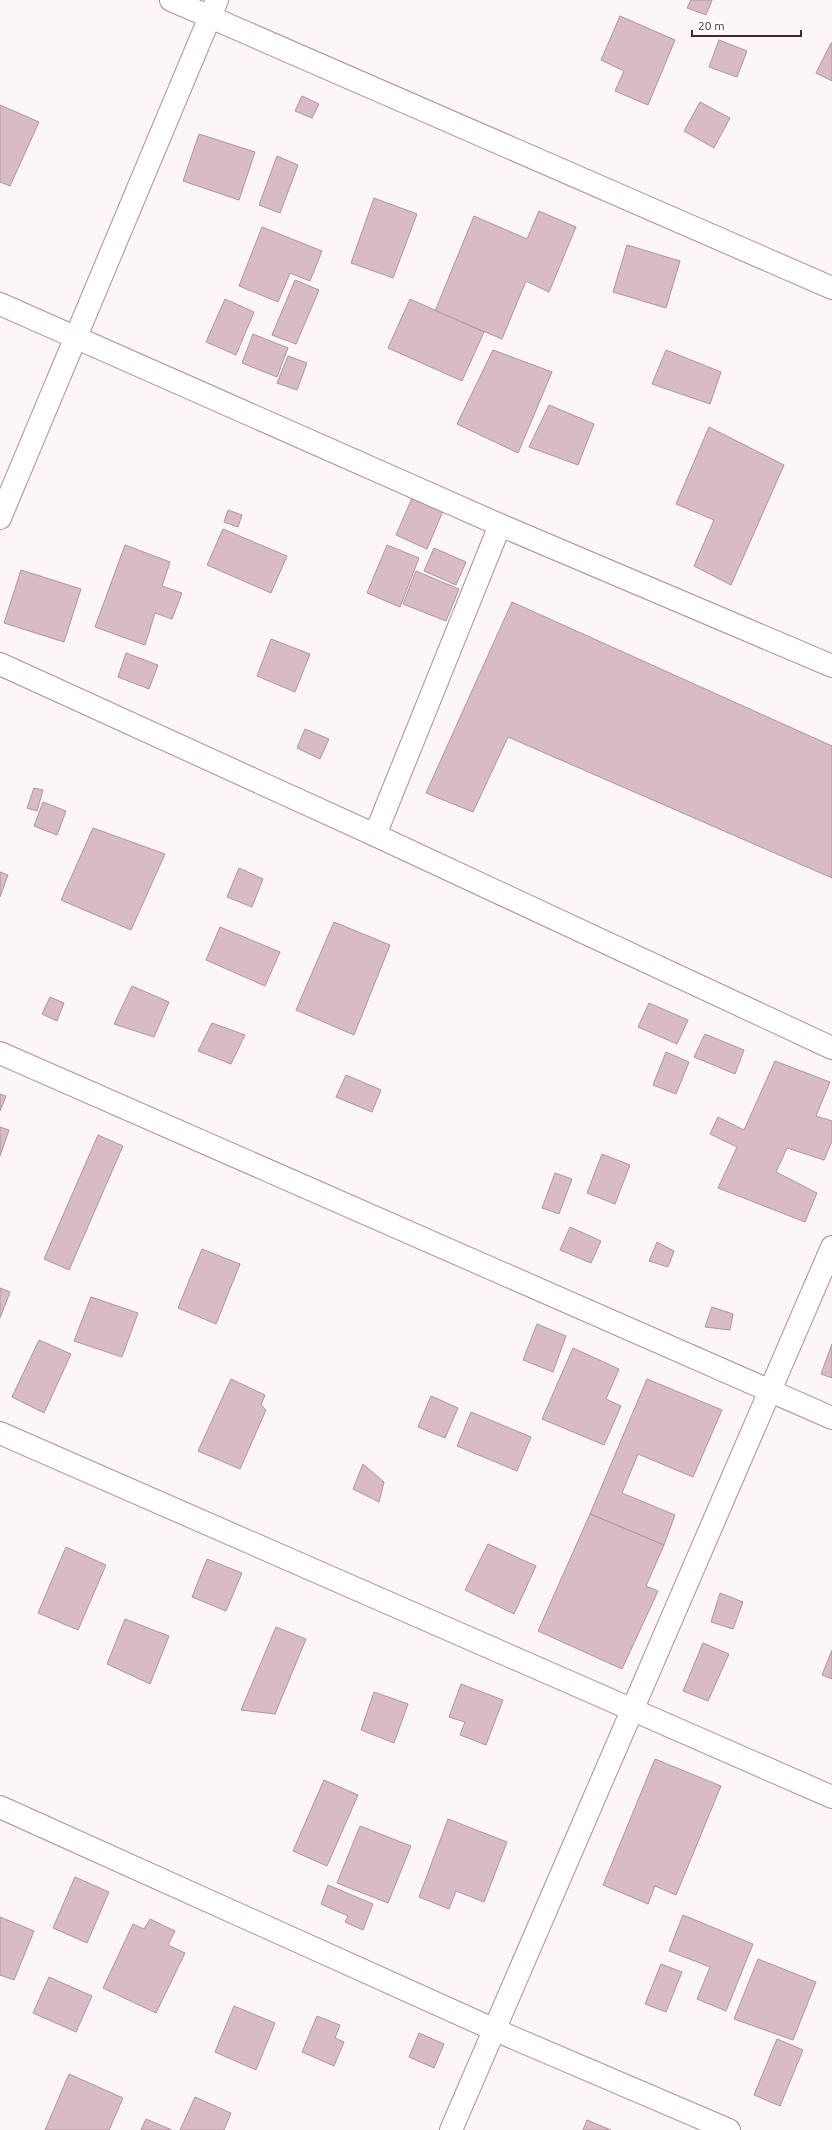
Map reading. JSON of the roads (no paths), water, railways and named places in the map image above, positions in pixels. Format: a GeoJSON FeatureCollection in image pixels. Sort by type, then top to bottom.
{"type":"FeatureCollection","features":[{"type":"Feature","properties":{"kind":"street"},"geometry":{"type":"LineString","coordinates":[[171,0],[213,8],[832,288]]}},
{"type":"Feature","properties":{"kind":"street"},"geometry":{"type":"LineString","coordinates":[[0,518],[213,8]]}},
{"type":"Feature","properties":{"kind":"street"},"geometry":{"type":"LineString","coordinates":[[0,304],[500,525],[832,666]]}},
{"type":"Feature","properties":{"kind":"street"},"geometry":{"type":"LineString","coordinates":[[375,835],[500,525]]}},
{"type":"Feature","properties":{"kind":"street"},"geometry":{"type":"LineString","coordinates":[[0,664],[375,835],[832,1048]]}},
{"type":"Feature","properties":{"kind":"street"},"geometry":{"type":"LineString","coordinates":[[0,1053],[832,1418]]}},
{"type":"Feature","properties":{"kind":"street"},"geometry":{"type":"LineString","coordinates":[[451,2130],[832,1247]]}},
{"type":"Feature","properties":{"kind":"street"},"geometry":{"type":"LineString","coordinates":[[0,1433],[832,1797]]}},
{"type":"Feature","properties":{"kind":"street"},"geometry":{"type":"LineString","coordinates":[[0,1807],[495,2030],[729,2130]]}}]}
